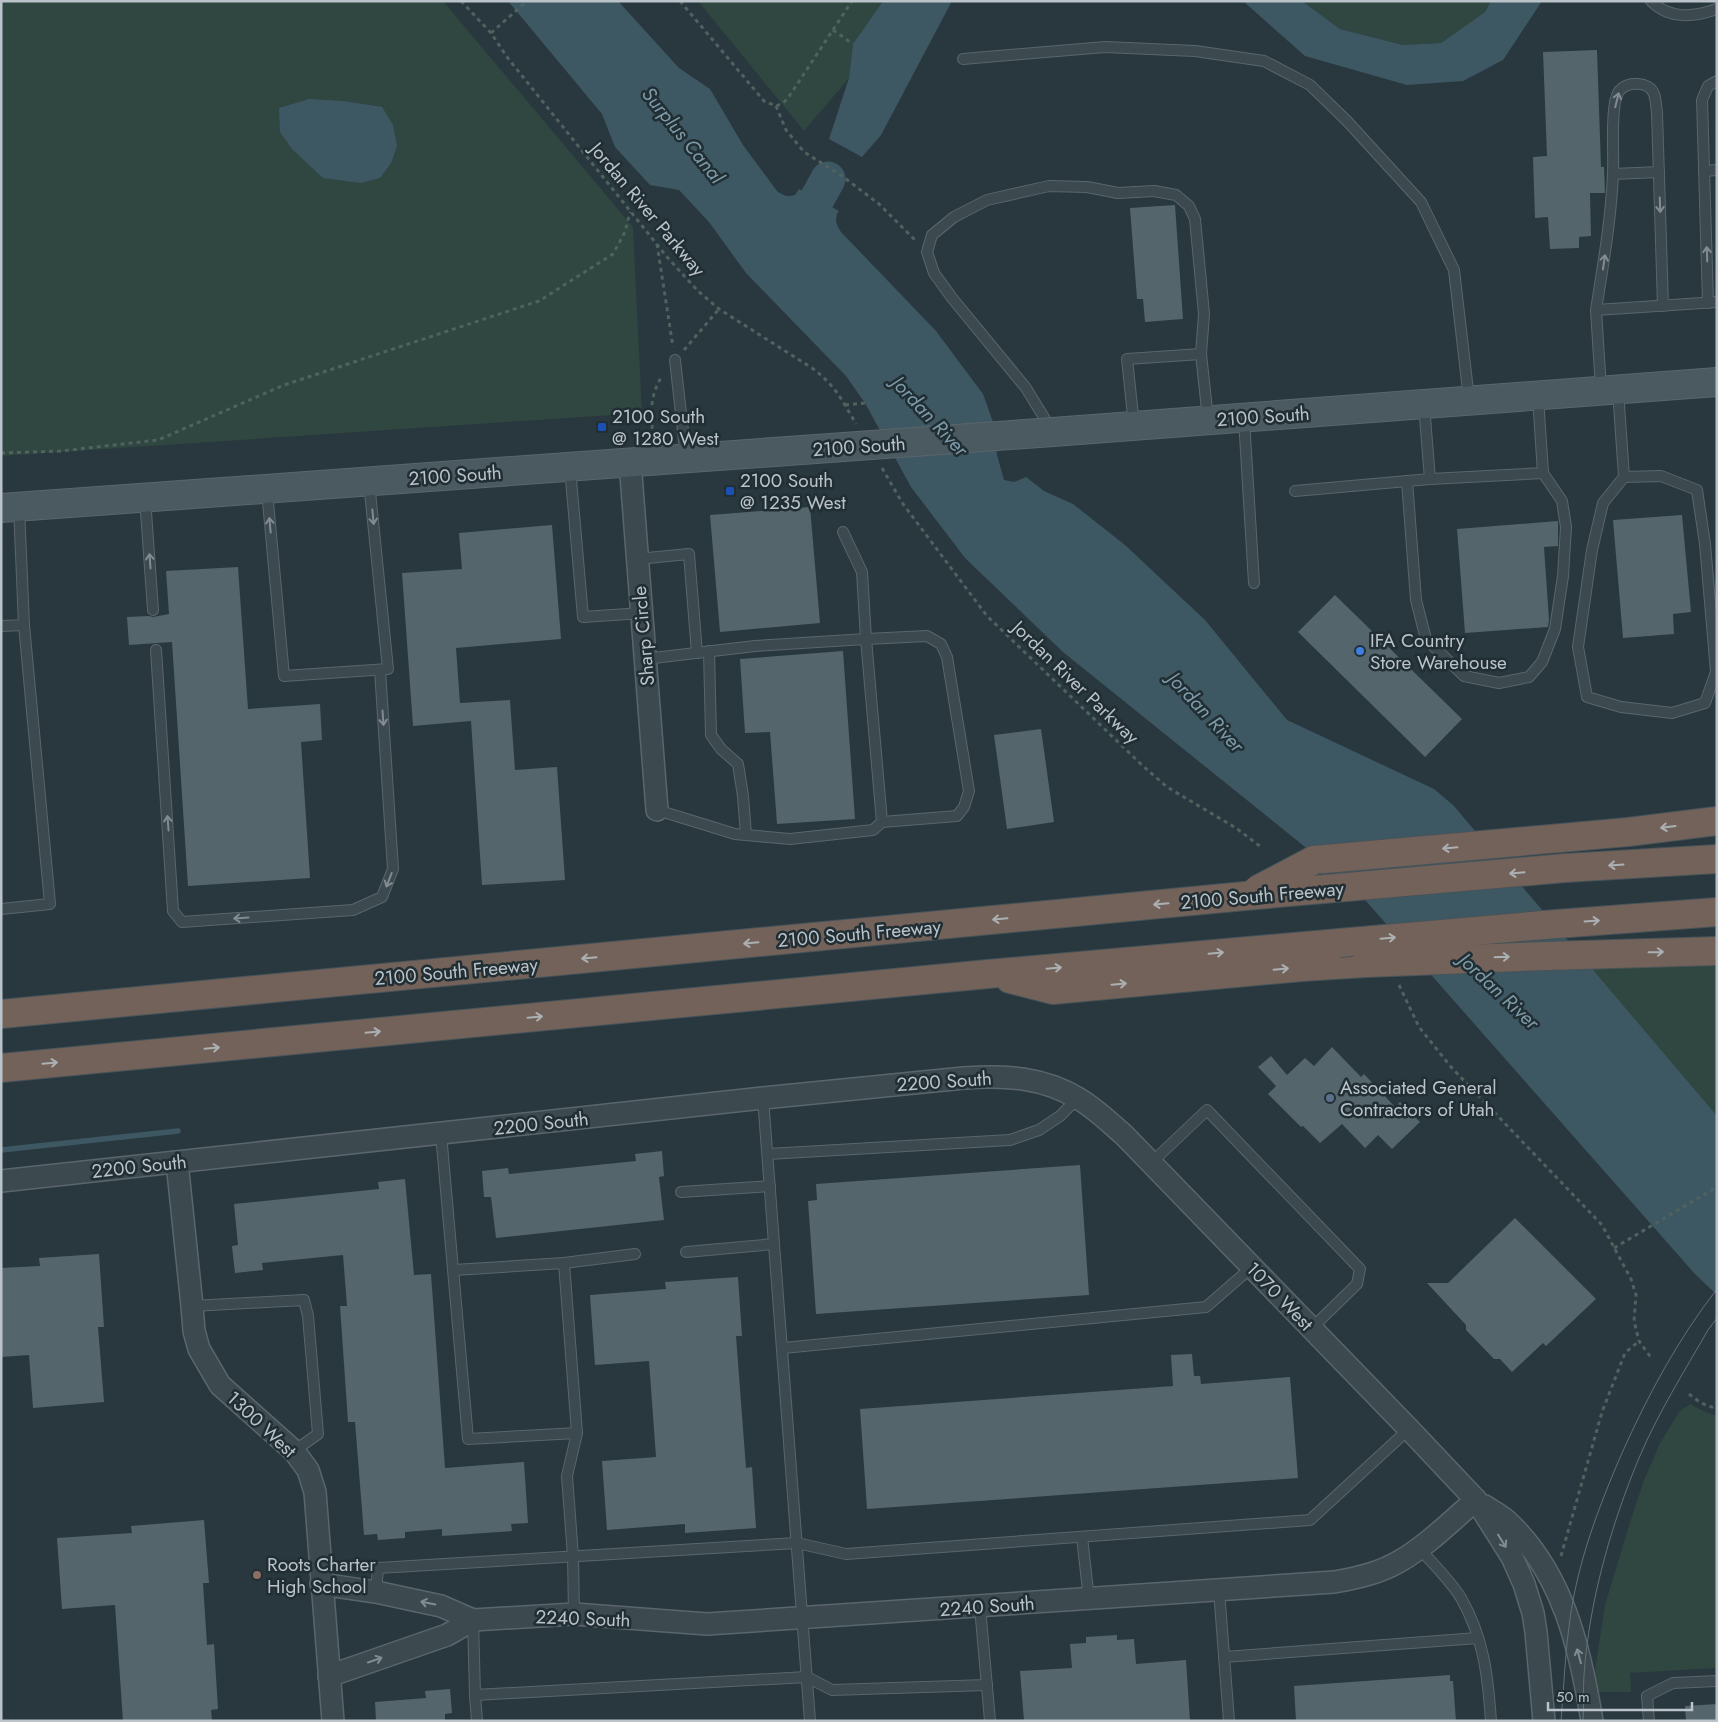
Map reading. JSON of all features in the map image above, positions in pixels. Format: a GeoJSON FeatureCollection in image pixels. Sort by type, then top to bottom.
{"type":"FeatureCollection","features":[{"type":"Feature","properties":{"kind":"highway"},"geometry":{"type":"LineString","coordinates":[[1245,896],[1314,860],[1534,841],[1717,821]]}},
{"type":"Feature","properties":{"kind":"highway","name":"2100 South Freeway"},"geometry":{"type":"LineString","coordinates":[[1,1014],[1245,896],[1565,868],[1717,859]]}},
{"type":"Feature","properties":{"kind":"highway"},"geometry":{"type":"LineString","coordinates":[[1,1068],[1339,942],[1717,912]]}},
{"type":"Feature","properties":{"kind":"highway"},"geometry":{"type":"LineString","coordinates":[[988,974],[1053,990],[1302,967],[1366,963],[1607,953],[1717,951]]}},
{"type":"Feature","properties":{"kind":"street","name":"2100 South"},"geometry":{"type":"LineString","coordinates":[[10,508],[1717,382]]}},
{"type":"Feature","properties":{"kind":"street","name":"Sharp Circle"},"geometry":{"type":"LineString","coordinates":[[630,462],[657,810]]}},
{"type":"Feature","properties":{"kind":"street","name":"2200 South"},"geometry":{"type":"LineString","coordinates":[[1,1181],[763,1098],[991,1076],[1019,1078],[1046,1083],[1078,1098]]}},
{"type":"Feature","properties":{"kind":"street","name":"1070 West"},"geometry":{"type":"LineString","coordinates":[[1078,1098],[1119,1131],[1151,1163],[1476,1500],[1512,1557],[1524,1584],[1536,1632],[1544,1721]]}},
{"type":"Feature","properties":{"kind":"street","name":"1300 West"},"geometry":{"type":"LineString","coordinates":[[177,1162],[194,1331],[199,1349],[220,1385],[294,1451],[308,1470],[315,1492],[333,1721]]}},
{"type":"Feature","properties":{"kind":"street","name":"1070 West"},"geometry":{"type":"LineString","coordinates":[[1476,1500],[1506,1520],[1532,1550],[1549,1576],[1570,1619],[1584,1674],[1592,1721]]}},
{"type":"Feature","properties":{"kind":"street","name":"2240 South"},"geometry":{"type":"LineString","coordinates":[[329,1676],[448,1635],[473,1620],[574,1614],[707,1624],[1089,1600],[1343,1581],[1369,1575],[1400,1561],[1419,1548],[1476,1500]]}},
{"type":"Feature","properties":{"kind":"street","name":"2240 South"},"geometry":{"type":"LineString","coordinates":[[321,1584],[376,1592],[442,1606],[473,1620]]}},
{"type":"Feature","properties":{"kind":"lane"},"geometry":{"type":"LineString","coordinates":[[1651,1],[1656,6],[1672,14],[1686,16],[1702,14],[1717,9]]}},
{"type":"Feature","properties":{"kind":"lane"},"geometry":{"type":"LineString","coordinates":[[963,59],[1105,47],[1194,51],[1264,61],[1310,85],[1348,121],[1421,202],[1454,270],[1469,401]]}},
{"type":"Feature","properties":{"kind":"lane"},"geometry":{"type":"LineString","coordinates":[[1596,310],[1712,302],[1704,171],[1702,100],[1708,86],[1717,82]]}},
{"type":"Feature","properties":{"kind":"lane"},"geometry":{"type":"LineString","coordinates":[[1624,477],[1661,476],[1697,490],[1705,544],[1716,672],[1705,703],[1672,713],[1621,707],[1586,697],[1578,647],[1592,550],[1602,504],[1624,477],[1596,310],[1613,174],[1613,117],[1616,100],[1619,92],[1626,86],[1639,83],[1648,86],[1654,94],[1657,113],[1663,306]]}},
{"type":"Feature","properties":{"kind":"lane"},"geometry":{"type":"LineString","coordinates":[[1704,171],[1717,170]]}},
{"type":"Feature","properties":{"kind":"lane"},"geometry":{"type":"LineString","coordinates":[[1613,174],[1659,172]]}},
{"type":"Feature","properties":{"kind":"lane"},"geometry":{"type":"LineString","coordinates":[[1053,432],[1026,388],[952,298],[934,273],[927,252],[932,235],[954,217],[987,200],[1049,186],[1087,187],[1118,193],[1154,191],[1176,195],[1189,206],[1195,219],[1204,314],[1201,354],[1208,420]]}},
{"type":"Feature","properties":{"kind":"lane"},"geometry":{"type":"LineString","coordinates":[[1134,425],[1127,359],[1201,354]]}},
{"type":"Feature","properties":{"kind":"lane"},"geometry":{"type":"LineString","coordinates":[[675,360],[686,458]]}},
{"type":"Feature","properties":{"kind":"lane"},"geometry":{"type":"LineString","coordinates":[[1407,481],[1416,600],[1426,639],[1464,676],[1499,683],[1529,677],[1542,662],[1555,629],[1563,576],[1566,526],[1562,501],[1543,473],[1538,395]]}},
{"type":"Feature","properties":{"kind":"lane"},"geometry":{"type":"LineString","coordinates":[[1424,404],[1430,479]]}},
{"type":"Feature","properties":{"kind":"lane"},"geometry":{"type":"LineString","coordinates":[[1244,418],[1254,583]]}},
{"type":"Feature","properties":{"kind":"lane"},"geometry":{"type":"LineString","coordinates":[[570,467],[583,617],[642,613]]}},
{"type":"Feature","properties":{"kind":"lane"},"geometry":{"type":"LineString","coordinates":[[1295,491],[1430,479],[1543,473]]}},
{"type":"Feature","properties":{"kind":"lane"},"geometry":{"type":"LineString","coordinates":[[267,489],[284,676],[380,670],[388,669],[369,481]]}},
{"type":"Feature","properties":{"kind":"lane"},"geometry":{"type":"LineString","coordinates":[[145,498],[153,610]]}},
{"type":"Feature","properties":{"kind":"lane"},"geometry":{"type":"LineString","coordinates":[[1,909],[50,904],[24,625],[10,508]]}},
{"type":"Feature","properties":{"kind":"lane"},"geometry":{"type":"LineString","coordinates":[[842,532],[862,572],[882,822]]}},
{"type":"Feature","properties":{"kind":"lane"},"geometry":{"type":"LineString","coordinates":[[637,559],[689,554],[697,653]]}},
{"type":"Feature","properties":{"kind":"lane"},"geometry":{"type":"LineString","coordinates":[[1,626],[24,625]]}},
{"type":"Feature","properties":{"kind":"lane"},"geometry":{"type":"LineString","coordinates":[[645,658],[755,646],[927,636],[941,644],[947,657],[969,791],[964,807],[956,816],[882,822],[873,830],[799,838],[735,834],[657,810]]}},
{"type":"Feature","properties":{"kind":"lane"},"geometry":{"type":"LineString","coordinates":[[156,650],[173,910],[182,922],[353,910],[382,897],[393,870],[380,670]]}},
{"type":"Feature","properties":{"kind":"lane"},"geometry":{"type":"LineString","coordinates":[[709,651],[711,735],[721,749],[738,764],[744,796],[746,835]]}},
{"type":"Feature","properties":{"kind":"lane"},"geometry":{"type":"LineString","coordinates":[[763,1098],[810,1721]]}},
{"type":"Feature","properties":{"kind":"lane"},"geometry":{"type":"LineString","coordinates":[[768,1154],[1010,1140],[1040,1130],[1060,1116],[1078,1098]]}},
{"type":"Feature","properties":{"kind":"lane"},"geometry":{"type":"LineString","coordinates":[[1151,1163],[1207,1110],[1360,1269],[1357,1284],[1312,1328]]}},
{"type":"Feature","properties":{"kind":"lane"},"geometry":{"type":"LineString","coordinates":[[441,1134],[468,1439],[577,1433]]}},
{"type":"Feature","properties":{"kind":"lane"},"geometry":{"type":"LineString","coordinates":[[681,1192],[770,1186]]}},
{"type":"Feature","properties":{"kind":"lane"},"geometry":{"type":"LineString","coordinates":[[686,1252],[774,1244]]}},
{"type":"Feature","properties":{"kind":"lane"},"geometry":{"type":"LineString","coordinates":[[454,1270],[564,1263],[635,1254]]}},
{"type":"Feature","properties":{"kind":"lane"},"geometry":{"type":"LineString","coordinates":[[564,1263],[577,1433],[567,1476],[573,1556],[574,1614]]}},
{"type":"Feature","properties":{"kind":"lane"},"geometry":{"type":"LineString","coordinates":[[782,1348],[1206,1307],[1252,1267]]}},
{"type":"Feature","properties":{"kind":"lane"},"geometry":{"type":"LineString","coordinates":[[192,1306],[304,1300],[308,1316],[318,1434],[294,1451]]}},
{"type":"Feature","properties":{"kind":"lane"},"geometry":{"type":"LineString","coordinates":[[376,1592],[378,1568],[797,1543],[846,1554],[1310,1520],[1409,1429]]}},
{"type":"Feature","properties":{"kind":"lane"},"geometry":{"type":"LineString","coordinates":[[1082,1537],[1089,1600]]}},
{"type":"Feature","properties":{"kind":"lane"},"geometry":{"type":"LineString","coordinates":[[1419,1548],[1460,1596],[1478,1638],[1488,1673],[1491,1721]]}},
{"type":"Feature","properties":{"kind":"lane"},"geometry":{"type":"LineString","coordinates":[[1219,1590],[1229,1721]]}},
{"type":"Feature","properties":{"kind":"lane"},"geometry":{"type":"LineString","coordinates":[[980,1607],[990,1721]]}},
{"type":"Feature","properties":{"kind":"lane"},"geometry":{"type":"LineString","coordinates":[[473,1620],[477,1721]]}},
{"type":"Feature","properties":{"kind":"lane"},"geometry":{"type":"LineString","coordinates":[[1224,1656],[1478,1638]]}},
{"type":"Feature","properties":{"kind":"lane"},"geometry":{"type":"LineString","coordinates":[[475,1696],[807,1677],[832,1690],[987,1685]]}},
{"type":"Feature","properties":{"kind":"lane"},"geometry":{"type":"LineString","coordinates":[[1648,1721],[1647,1696],[1673,1684],[1717,1681]]}},
{"type":"Feature","properties":{"kind":"path","name":"Jordan River Parkway"},"geometry":{"type":"LineString","coordinates":[[461,1],[490,33],[630,211],[698,291],[719,309],[819,373],[831,384],[845,405],[864,403]]}},
{"type":"Feature","properties":{"kind":"path"},"geometry":{"type":"LineString","coordinates":[[490,33],[527,1]]}},
{"type":"Feature","properties":{"kind":"path"},"geometry":{"type":"LineString","coordinates":[[680,1],[764,101],[776,106],[786,130],[804,152],[842,176],[879,204],[927,252]]}},
{"type":"Feature","properties":{"kind":"path"},"geometry":{"type":"LineString","coordinates":[[776,106],[788,98],[852,1]]}},
{"type":"Feature","properties":{"kind":"path"},"geometry":{"type":"LineString","coordinates":[[833,30],[853,44]]}},
{"type":"Feature","properties":{"kind":"path"},"geometry":{"type":"LineString","coordinates":[[1,453],[62,451],[158,440],[284,385],[539,301],[613,254],[625,232],[630,211]]}},
{"type":"Feature","properties":{"kind":"path"},"geometry":{"type":"LineString","coordinates":[[657,244],[675,360]]}},
{"type":"Feature","properties":{"kind":"path","name":"Jordan River Parkway"},"geometry":{"type":"LineString","coordinates":[[903,504],[987,616],[1142,766],[1167,788],[1236,828],[1261,847]]}},
{"type":"Feature","properties":{"kind":"path"},"geometry":{"type":"LineString","coordinates":[[1396,979],[1419,1027],[1451,1067],[1594,1216],[1608,1235],[1634,1287],[1636,1295],[1634,1321],[1639,1341],[1652,1359]]}},
{"type":"Feature","properties":{"kind":"path"},"geometry":{"type":"LineString","coordinates":[[1614,1248],[1717,1187]]}},
{"type":"Feature","properties":{"kind":"path"},"geometry":{"type":"LineString","coordinates":[[1549,1576],[1562,1555],[1602,1412],[1625,1353],[1639,1341]]}},
{"type":"Feature","properties":{"kind":"path"},"geometry":{"type":"LineString","coordinates":[[1690,1394],[1701,1403],[1717,1409]]}},
{"type":"Feature","properties":{"kind":"green space"},"geometry":{"type":"Polygon","coordinates":[[[1,1],[443,1],[633,227],[642,413],[1,456],[1,1]]]}},
{"type":"Feature","properties":{"kind":"green space"},"geometry":{"type":"Polygon","coordinates":[[[698,1],[883,1],[853,44],[849,78],[804,131],[698,1]]]}},
{"type":"Feature","properties":{"kind":"green space"},"geometry":{"type":"Polygon","coordinates":[[[1302,1],[1491,1],[1485,12],[1441,43],[1403,45],[1340,29],[1302,1]]]}},
{"type":"Feature","properties":{"kind":"green space"},"geometry":{"type":"Polygon","coordinates":[[[1717,965],[1717,1127],[1551,969],[1717,965]]]}},
{"type":"Feature","properties":{"kind":"green space"},"geometry":{"type":"Polygon","coordinates":[[[1690,1404],[1717,1416],[1717,1668],[1630,1673],[1630,1692],[1597,1692],[1594,1676],[1605,1605],[1631,1519],[1644,1480],[1660,1443],[1679,1412],[1690,1404]]]}},
{"type":"Feature","properties":{"kind":"water","name":"Surplus Canal"},"geometry":{"type":"Polygon","coordinates":[[[508,1],[618,1],[679,68],[710,89],[743,145],[777,191],[790,196],[795,195],[799,189],[839,211],[836,216],[836,222],[841,232],[936,331],[983,394],[993,422],[997,455],[1004,480],[1014,482],[1026,477],[1044,491],[1073,504],[1125,545],[1205,620],[1287,720],[1434,789],[1453,805],[1717,1116],[1717,1295],[1695,1274],[1351,884],[1063,652],[965,558],[911,487],[865,403],[846,376],[746,273],[709,222],[679,190],[650,185],[615,147],[602,114],[508,1]]]}},
{"type":"Feature","properties":{"kind":"water"},"geometry":{"type":"Polygon","coordinates":[[[883,1],[952,1],[881,135],[862,157],[829,139],[849,78],[853,44],[883,1]]]}},
{"type":"Feature","properties":{"kind":"water"},"geometry":{"type":"Polygon","coordinates":[[[1243,1],[1302,1],[1340,29],[1403,45],[1441,43],[1485,12],[1491,1],[1542,1],[1503,60],[1463,81],[1407,85],[1305,56],[1243,1]]]}},
{"type":"Feature","properties":{"kind":"water"},"geometry":{"type":"Polygon","coordinates":[[[309,99],[343,101],[382,107],[393,125],[397,146],[391,163],[380,178],[361,183],[323,178],[292,149],[280,132],[279,108],[309,99]]]}},
{"type":"Feature","properties":{"kind":"building"},"geometry":{"type":"Polygon","coordinates":[[[1597,50],[1601,167],[1604,167],[1605,193],[1590,193],[1591,236],[1579,237],[1579,248],[1550,249],[1548,217],[1535,218],[1533,157],[1547,156],[1543,52],[1597,50]]]}},
{"type":"Feature","properties":{"kind":"building"},"geometry":{"type":"Polygon","coordinates":[[[1175,205],[1183,319],[1145,322],[1143,299],[1137,299],[1130,208],[1175,205]]]}},
{"type":"Feature","properties":{"kind":"building"},"geometry":{"type":"Polygon","coordinates":[[[810,507],[820,623],[720,632],[710,515],[810,507]]]}},
{"type":"Feature","properties":{"kind":"building"},"geometry":{"type":"Polygon","coordinates":[[[1682,515],[1691,612],[1673,614],[1674,634],[1623,638],[1613,520],[1682,515]]]}},
{"type":"Feature","properties":{"kind":"building"},"geometry":{"type":"Polygon","coordinates":[[[1558,521],[1558,546],[1544,547],[1548,627],[1465,633],[1457,529],[1558,521]]]}},
{"type":"Feature","properties":{"kind":"building"},"geometry":{"type":"Polygon","coordinates":[[[552,525],[561,639],[456,648],[460,703],[510,700],[515,770],[557,767],[565,880],[482,885],[471,721],[413,726],[402,573],[462,569],[459,533],[552,525]]]}},
{"type":"Feature","properties":{"kind":"building"},"geometry":{"type":"Polygon","coordinates":[[[238,567],[248,709],[320,704],[322,740],[301,742],[310,878],[188,886],[172,642],[129,645],[127,617],[153,617],[169,614],[166,571],[238,567]]]}},
{"type":"Feature","properties":{"kind":"building"},"geometry":{"type":"Polygon","coordinates":[[[1335,595],[1462,719],[1425,757],[1298,632],[1335,595]]]}},
{"type":"Feature","properties":{"kind":"building"},"geometry":{"type":"Polygon","coordinates":[[[843,651],[855,819],[777,824],[770,732],[745,733],[740,659],[843,651]]]}},
{"type":"Feature","properties":{"kind":"building"},"geometry":{"type":"Polygon","coordinates":[[[1041,729],[1054,822],[1007,829],[994,735],[1041,729]]]}},
{"type":"Feature","properties":{"kind":"building","name":"Associated General Contractors of Utah"},"geometry":{"type":"Polygon","coordinates":[[[1332,1047],[1361,1077],[1364,1074],[1395,1107],[1400,1102],[1420,1122],[1392,1149],[1378,1135],[1365,1148],[1342,1124],[1320,1143],[1268,1094],[1276,1086],[1258,1067],[1271,1056],[1287,1075],[1305,1058],[1314,1066],[1332,1047]]]}},
{"type":"Feature","properties":{"kind":"building"},"geometry":{"type":"Polygon","coordinates":[[[662,1151],[664,1176],[659,1177],[664,1220],[496,1238],[491,1197],[484,1197],[482,1171],[508,1168],[509,1174],[636,1161],[635,1154],[662,1151]]]}},
{"type":"Feature","properties":{"kind":"building"},"geometry":{"type":"Polygon","coordinates":[[[1080,1165],[1089,1295],[816,1314],[808,1201],[817,1200],[816,1184],[1080,1165]]]}},
{"type":"Feature","properties":{"kind":"building"},"geometry":{"type":"Polygon","coordinates":[[[405,1179],[414,1275],[431,1274],[445,1468],[524,1462],[528,1523],[511,1524],[512,1531],[442,1536],[442,1529],[405,1532],[405,1538],[378,1540],[377,1534],[364,1535],[355,1422],[348,1422],[340,1306],[347,1306],[343,1255],[262,1263],[263,1270],[235,1273],[232,1246],[238,1245],[234,1204],[379,1189],[378,1182],[405,1179]]]}},
{"type":"Feature","properties":{"kind":"building"},"geometry":{"type":"Polygon","coordinates":[[[1515,1218],[1596,1299],[1546,1346],[1543,1343],[1512,1372],[1500,1359],[1494,1359],[1466,1330],[1466,1325],[1427,1283],[1448,1283],[1515,1218]]]}},
{"type":"Feature","properties":{"kind":"building"},"geometry":{"type":"Polygon","coordinates":[[[99,1254],[104,1327],[98,1327],[104,1402],[33,1408],[29,1355],[1,1357],[1,1268],[40,1266],[39,1258],[99,1254]]]}},
{"type":"Feature","properties":{"kind":"building"},"geometry":{"type":"Polygon","coordinates":[[[738,1277],[742,1336],[736,1336],[746,1468],[752,1467],[756,1528],[685,1533],[685,1524],[607,1530],[602,1461],[656,1457],[649,1361],[595,1365],[590,1295],[666,1289],[665,1282],[738,1277]]]}},
{"type":"Feature","properties":{"kind":"building"},"geometry":{"type":"Polygon","coordinates":[[[1192,1354],[1194,1376],[1200,1376],[1201,1384],[1290,1377],[1298,1478],[867,1509],[860,1409],[1173,1386],[1171,1355],[1192,1354]]]}},
{"type":"Feature","properties":{"kind":"building"},"geometry":{"type":"Polygon","coordinates":[[[204,1520],[209,1583],[203,1583],[207,1645],[214,1644],[218,1709],[211,1710],[212,1721],[123,1721],[115,1605],[62,1609],[57,1538],[132,1533],[131,1526],[204,1520]]]}},
{"type":"Feature","properties":{"kind":"building"},"geometry":{"type":"Polygon","coordinates":[[[1117,1635],[1117,1640],[1134,1639],[1136,1664],[1186,1660],[1190,1721],[1024,1721],[1020,1671],[1072,1668],[1070,1644],[1086,1643],[1086,1637],[1117,1635]]]}},
{"type":"Feature","properties":{"kind":"building"},"geometry":{"type":"Polygon","coordinates":[[[1450,1675],[1450,1681],[1453,1681],[1456,1721],[1296,1721],[1294,1686],[1450,1675]]]}},
{"type":"Feature","properties":{"kind":"building"},"geometry":{"type":"Polygon","coordinates":[[[450,1689],[452,1713],[445,1714],[445,1721],[376,1721],[375,1702],[426,1698],[425,1691],[450,1689]]]}},
{"type":"Feature","properties":{"kind":"building"},"geometry":{"type":"Polygon","coordinates":[[[1717,1704],[1717,1721],[1686,1721],[1685,1706],[1717,1704]]]}},
{"type":"Feature","properties":{"kind":"waterway","name":"Jordan River"},"geometry":{"type":"LineString","coordinates":[[801,245],[817,199],[828,179]]}},
{"type":"Feature","properties":{"kind":"waterway"},"geometry":{"type":"LineString","coordinates":[[1,1150],[178,1131]]}},
{"type":"Feature","properties":{"kind":"tram line"},"geometry":{"type":"LineString","coordinates":[[1561,1721],[1567,1644],[1578,1576],[1605,1493],[1653,1389],[1689,1328],[1717,1289]]}},
{"type":"Feature","properties":{"kind":"tram line"},"geometry":{"type":"LineString","coordinates":[[1583,1721],[1584,1675],[1591,1620],[1603,1564],[1619,1510],[1654,1425],[1708,1330],[1717,1318]]}},
{"type":"Feature","properties":{"kind":"place","name":"2100 South @ 1280 West"},"geometry":{"type":"Point","coordinates":[602,427]}},
{"type":"Feature","properties":{"kind":"place","name":"2100 South @ 1235 West"},"geometry":{"type":"Point","coordinates":[730,491]}},
{"type":"Feature","properties":{"kind":"place","name":"IFA Country Store Warehouse"},"geometry":{"type":"Point","coordinates":[1360,651]}},
{"type":"Feature","properties":{"kind":"place","name":"Associated General Contractors of Utah"},"geometry":{"type":"Point","coordinates":[1330,1098]}},
{"type":"Feature","properties":{"kind":"place","name":"Roots Charter High School"},"geometry":{"type":"Point","coordinates":[257,1575]}}]}
